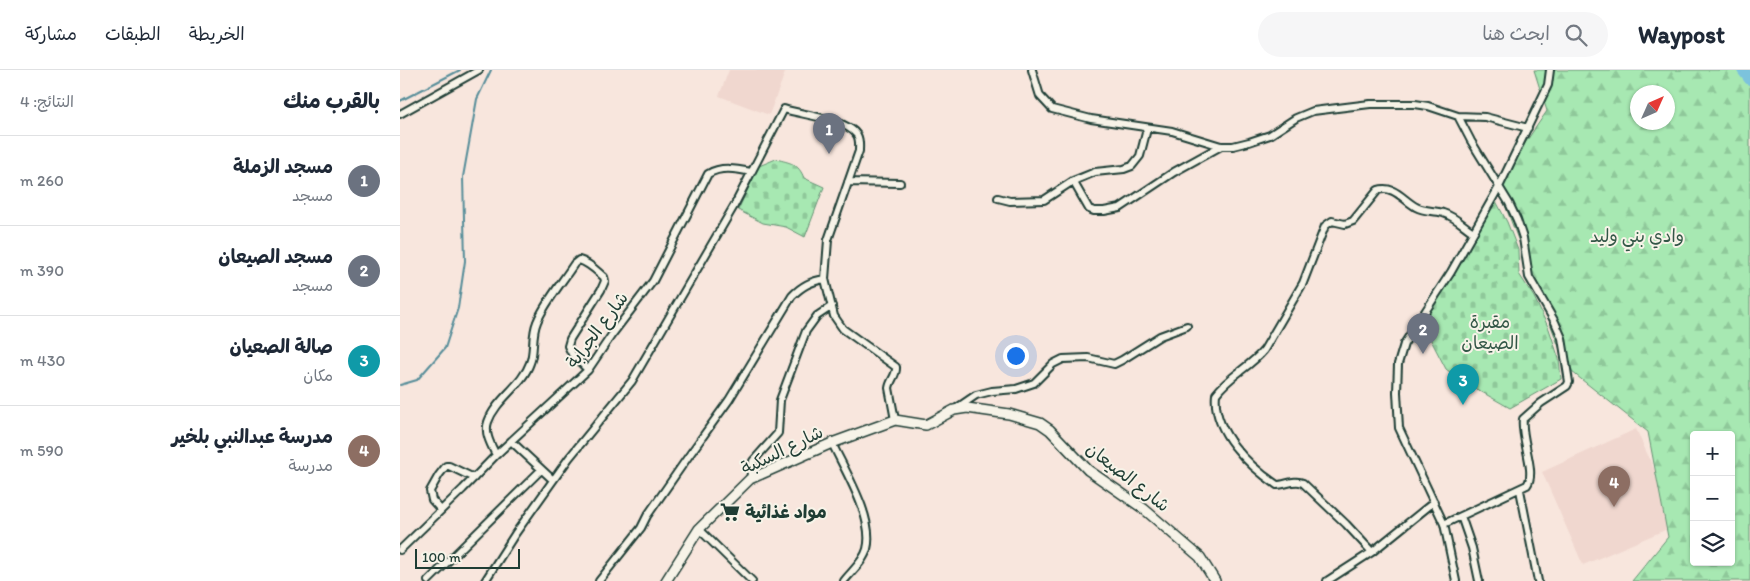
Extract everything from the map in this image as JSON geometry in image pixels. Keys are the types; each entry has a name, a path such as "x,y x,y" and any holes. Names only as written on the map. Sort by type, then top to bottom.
{"main road":[{"name":"شارع الصيعان","path":"895,420 926,425 954,410 967,408 1009,414 1040,424 1050,430 1088,470 1144,509 1200,556 1212,579"},
{"name":"شارع السكبة","path":"666,581 699,529 750,479 832,443 895,420"}],"street":[{"path":"400,114 479,70"},
{"path":"1032,70 1040,96 1052,109 1091,119 1172,131 1221,146 1241,144 1270,135 1296,118 1314,112 1370,104 1415,104 1428,106 1458,116 1485,117 1528,128"},
{"path":"1456,581 1444,524 1399,428 1398,364 1404,344 1451,272 1499,187 1548,85 1550,70"},
{"path":"485,581 515,534 575,450 632,381 734,206 784,109 838,123 857,134 860,151 828,240 825,279 834,316 843,329 896,367 896,371 889,383 895,420"},
{"path":"1444,524 1520,490 1527,485 1531,477 1522,433 1524,419 1541,402 1564,388 1569,382 1562,338 1531,281 1523,238 1509,204 1458,116"},
{"path":"998,198 1010,201 1044,200 1073,181 1095,172 1124,169 1132,166 1140,156 1147,128"},
{"path":"1073,181 1089,209 1104,211 1120,208 1174,172 1221,146"},
{"name":"شارع الجرابة","path":"400,550 496,455 588,370 653,281 708,174 715,170 727,168 751,172"},
{"path":"848,182 900,184"},
{"path":"1372,552 1303,483 1296,481 1277,485 1243,456 1220,424 1216,394 1228,380 1257,359 1264,350 1303,283 1325,226 1332,221 1345,224 1353,221 1378,190 1388,189 1395,191 1414,206 1424,210 1443,212 1473,232"},
{"path":"496,455 488,437 487,424 494,411 523,375 530,363 532,337 537,321 574,264 579,260 600,273 605,281 570,339 568,346 572,354 588,370"},
{"path":"600,581 641,528 647,516 729,400 792,296 813,281 825,279"},
{"path":"750,479 753,461 778,433 780,400 806,331 817,316 832,306"},
{"path":"954,410 976,395 992,391 1016,389 1034,383 1053,364 1063,360 1088,358 1114,364 1160,336 1187,326"},
{"path":"511,441 553,480"},
{"path":"832,443 865,514 868,533 866,552 844,581"},
{"path":"441,510 432,500 430,491 443,469 449,466 474,478"},
{"path":"428,581 541,470"},
{"path":"1520,490 1538,581"},
{"path":"1327,581 1372,552 1434,502"},
{"path":"1461,516 1472,548 1479,581"},
{"path":"699,529 752,581"}],"shaded area":[{"path":"729,70 786,70 769,115 719,96"},
{"path":"1636,429 1679,524 1583,565 1542,472"}],"green space":[{"name":"وادي بني وليد","path":"1534,70 1750,70 1750,581 1632,581 1668,537 1648,432 1567,368 1497,184 1547,111"},
{"path":"776,159 793,164 799,169 804,178 824,187 805,237 786,227 763,223 738,210 759,166"},
{"name":"مقبرة الصيعان","path":"1496,201 1518,250 1519,274 1534,297 1549,329 1559,359 1561,379 1510,408 1459,379 1446,369 1422,323"}],"waterway":[{"path":"400,101 460,70"},
{"path":"400,385 417,380 445,348 458,308 465,261 463,177 477,99 491,70"},
{"name":"وادي بني وليد","path":"1743,70 1750,79"}],"place":[{"name":"مسجد الزملة","path":"829,154"},
{"name":"مسجد الصيعان","path":"1423,354"},
{"name":"صالة الصعيان","path":"1463,405"},
{"name":"مدرسة عبدالنبي بلخير","path":"1614,507"},
{"name":"مواد غذائية","path":"730,512"}]}
